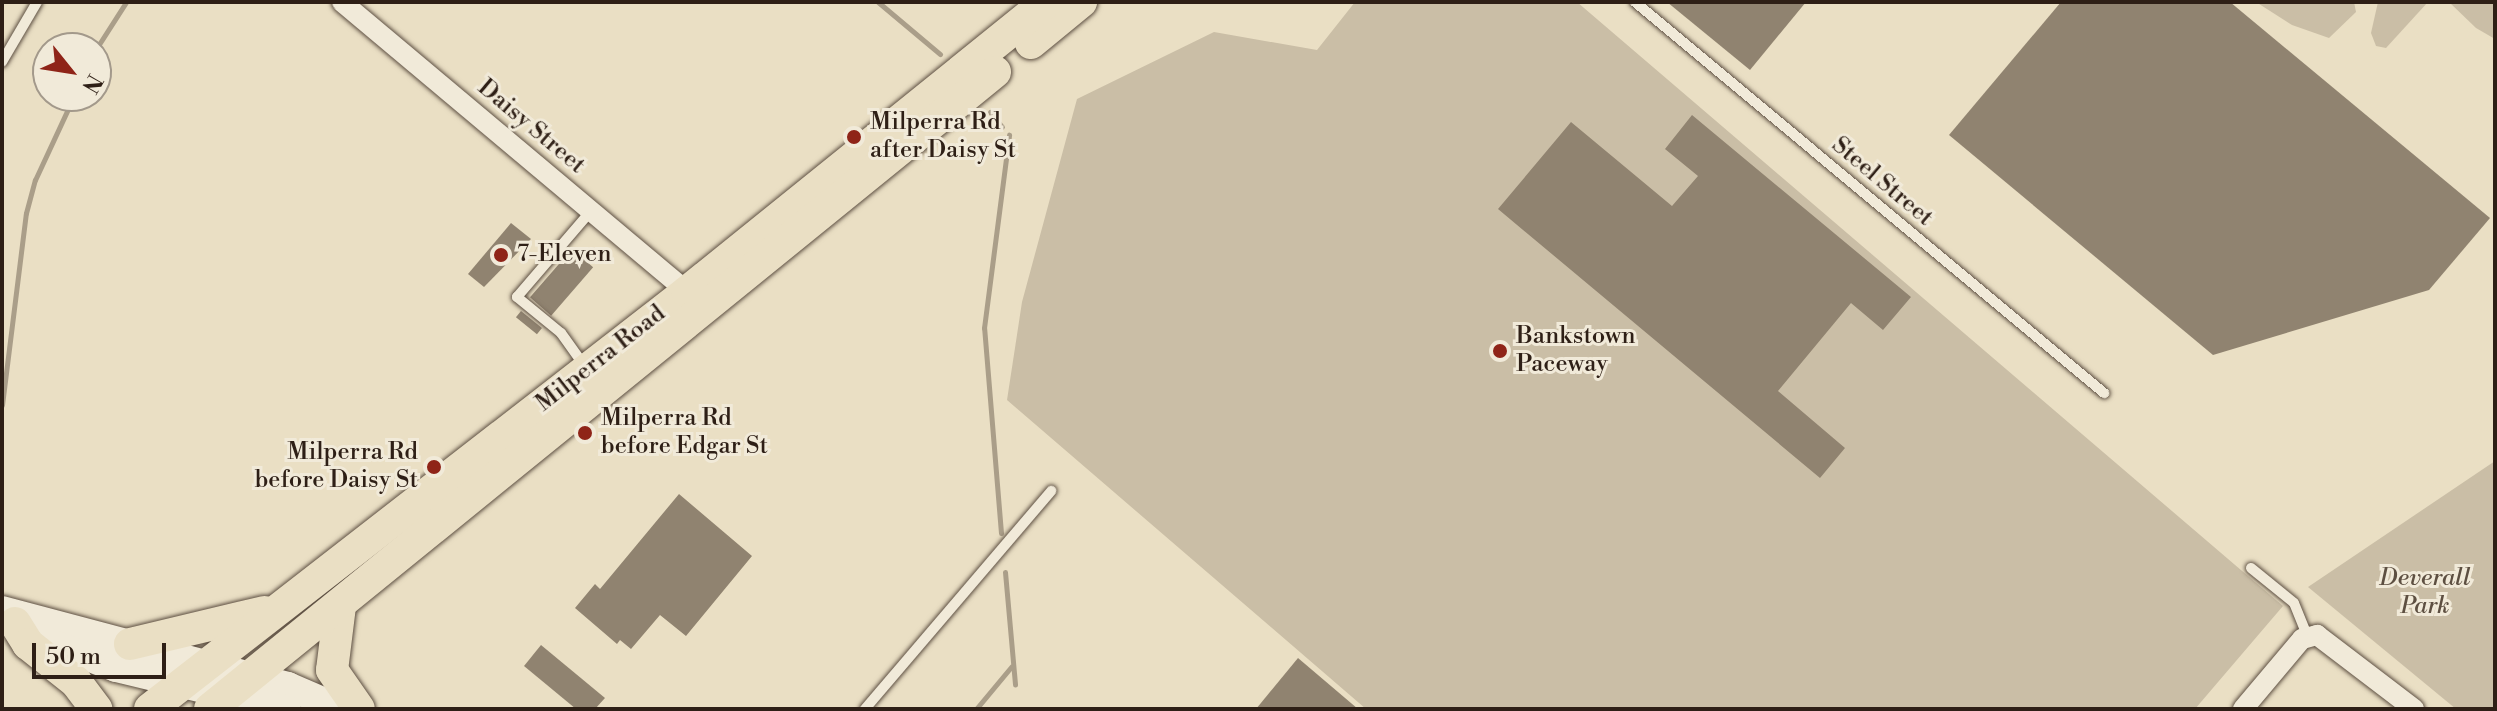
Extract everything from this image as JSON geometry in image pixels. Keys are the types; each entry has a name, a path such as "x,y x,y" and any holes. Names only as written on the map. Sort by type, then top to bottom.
{"highway":[{"name":"Milperra Road","path":"150,709 687,292 1046,2"},
{"name":"Milperra Road","path":"230,693 1081,2"},
{"path":"130,644 232,623 293,599"},
{"path":"340,606 332,670 359,709"},
{"path":"6,616 28,644 76,682 96,709"}],"main road":[{"path":"6,616 209,664 230,693"},
{"path":"6,616 58,650 287,709"},
{"path":"230,693 307,692 341,709"}],"street":[{"name":"Daisy Street","path":"342,2 687,292"},
{"path":"2243,709 2304,637 2333,643 2414,709"}],"lane":[{"path":"2,62 37,2"},
{"name":"Steel Street","path":"1635,2 2104,393"},
{"path":"587,370 561,333 517,297 591,211"},
{"path":"865,709 1051,491"},
{"path":"2251,568 2294,603 2304,637"}],"green space":[{"name":"Bankstown Paceway","path":"1355,2 1577,2 2283,606 2195,709 1366,709 1007,400 1022,302 1077,99 1214,32 1317,50"},
{"path":"2256,2 2354,2 2356,12 2329,38 2292,25"},
{"path":"2378,2 2428,2 2386,48 2376,46 2371,33"},
{"path":"2449,2 2495,2 2495,39 2476,28"},
{"name":"Deverall Park","path":"2495,461 2495,709 2456,709 2308,587"}],"building":[{"path":"1667,2 1806,2 1750,70"},
{"path":"2061,2 2230,2 2490,218 2429,290 2213,355 1949,135"},
{"path":"1692,115 1911,297 1883,330 1851,303 1778,391 1845,448 1820,478 1498,209 1571,122 1672,206 1698,176 1665,149"},
{"name":"7-Eleven","path":"511,223 531,239 484,287 468,274"},
{"name":"7-Eleven","path":"572,249 593,267 551,316 530,297"},
{"path":"521,311 542,328 537,334 516,317"},
{"path":"679,494 752,556 686,636 660,615 631,649 620,640 617,644 575,608 595,584 600,589"},
{"path":"541,645 605,698 595,709 576,709 524,666"},
{"path":"1298,658 1358,709 1256,709"}],"waterway":[{"path":"107,32 126,2"},
{"path":"878,2 940,54"},
{"path":"2,405 26,213 35,180 67,112"},
{"path":"990,112 1002,127"},
{"path":"1001,533 984,328 1009,135"},
{"path":"1005,572 1015,685"},
{"path":"976,709 1011,667"}],"place":[{"name":"Milperra Rd after Daisy St","path":"854,137"},
{"name":"7-Eleven","path":"501,255"},
{"name":"Bankstown Paceway","path":"1500,351"},
{"name":"Milperra Rd before Edgar St","path":"585,433"},
{"name":"Milperra Rd before Daisy St","path":"434,467"}]}
